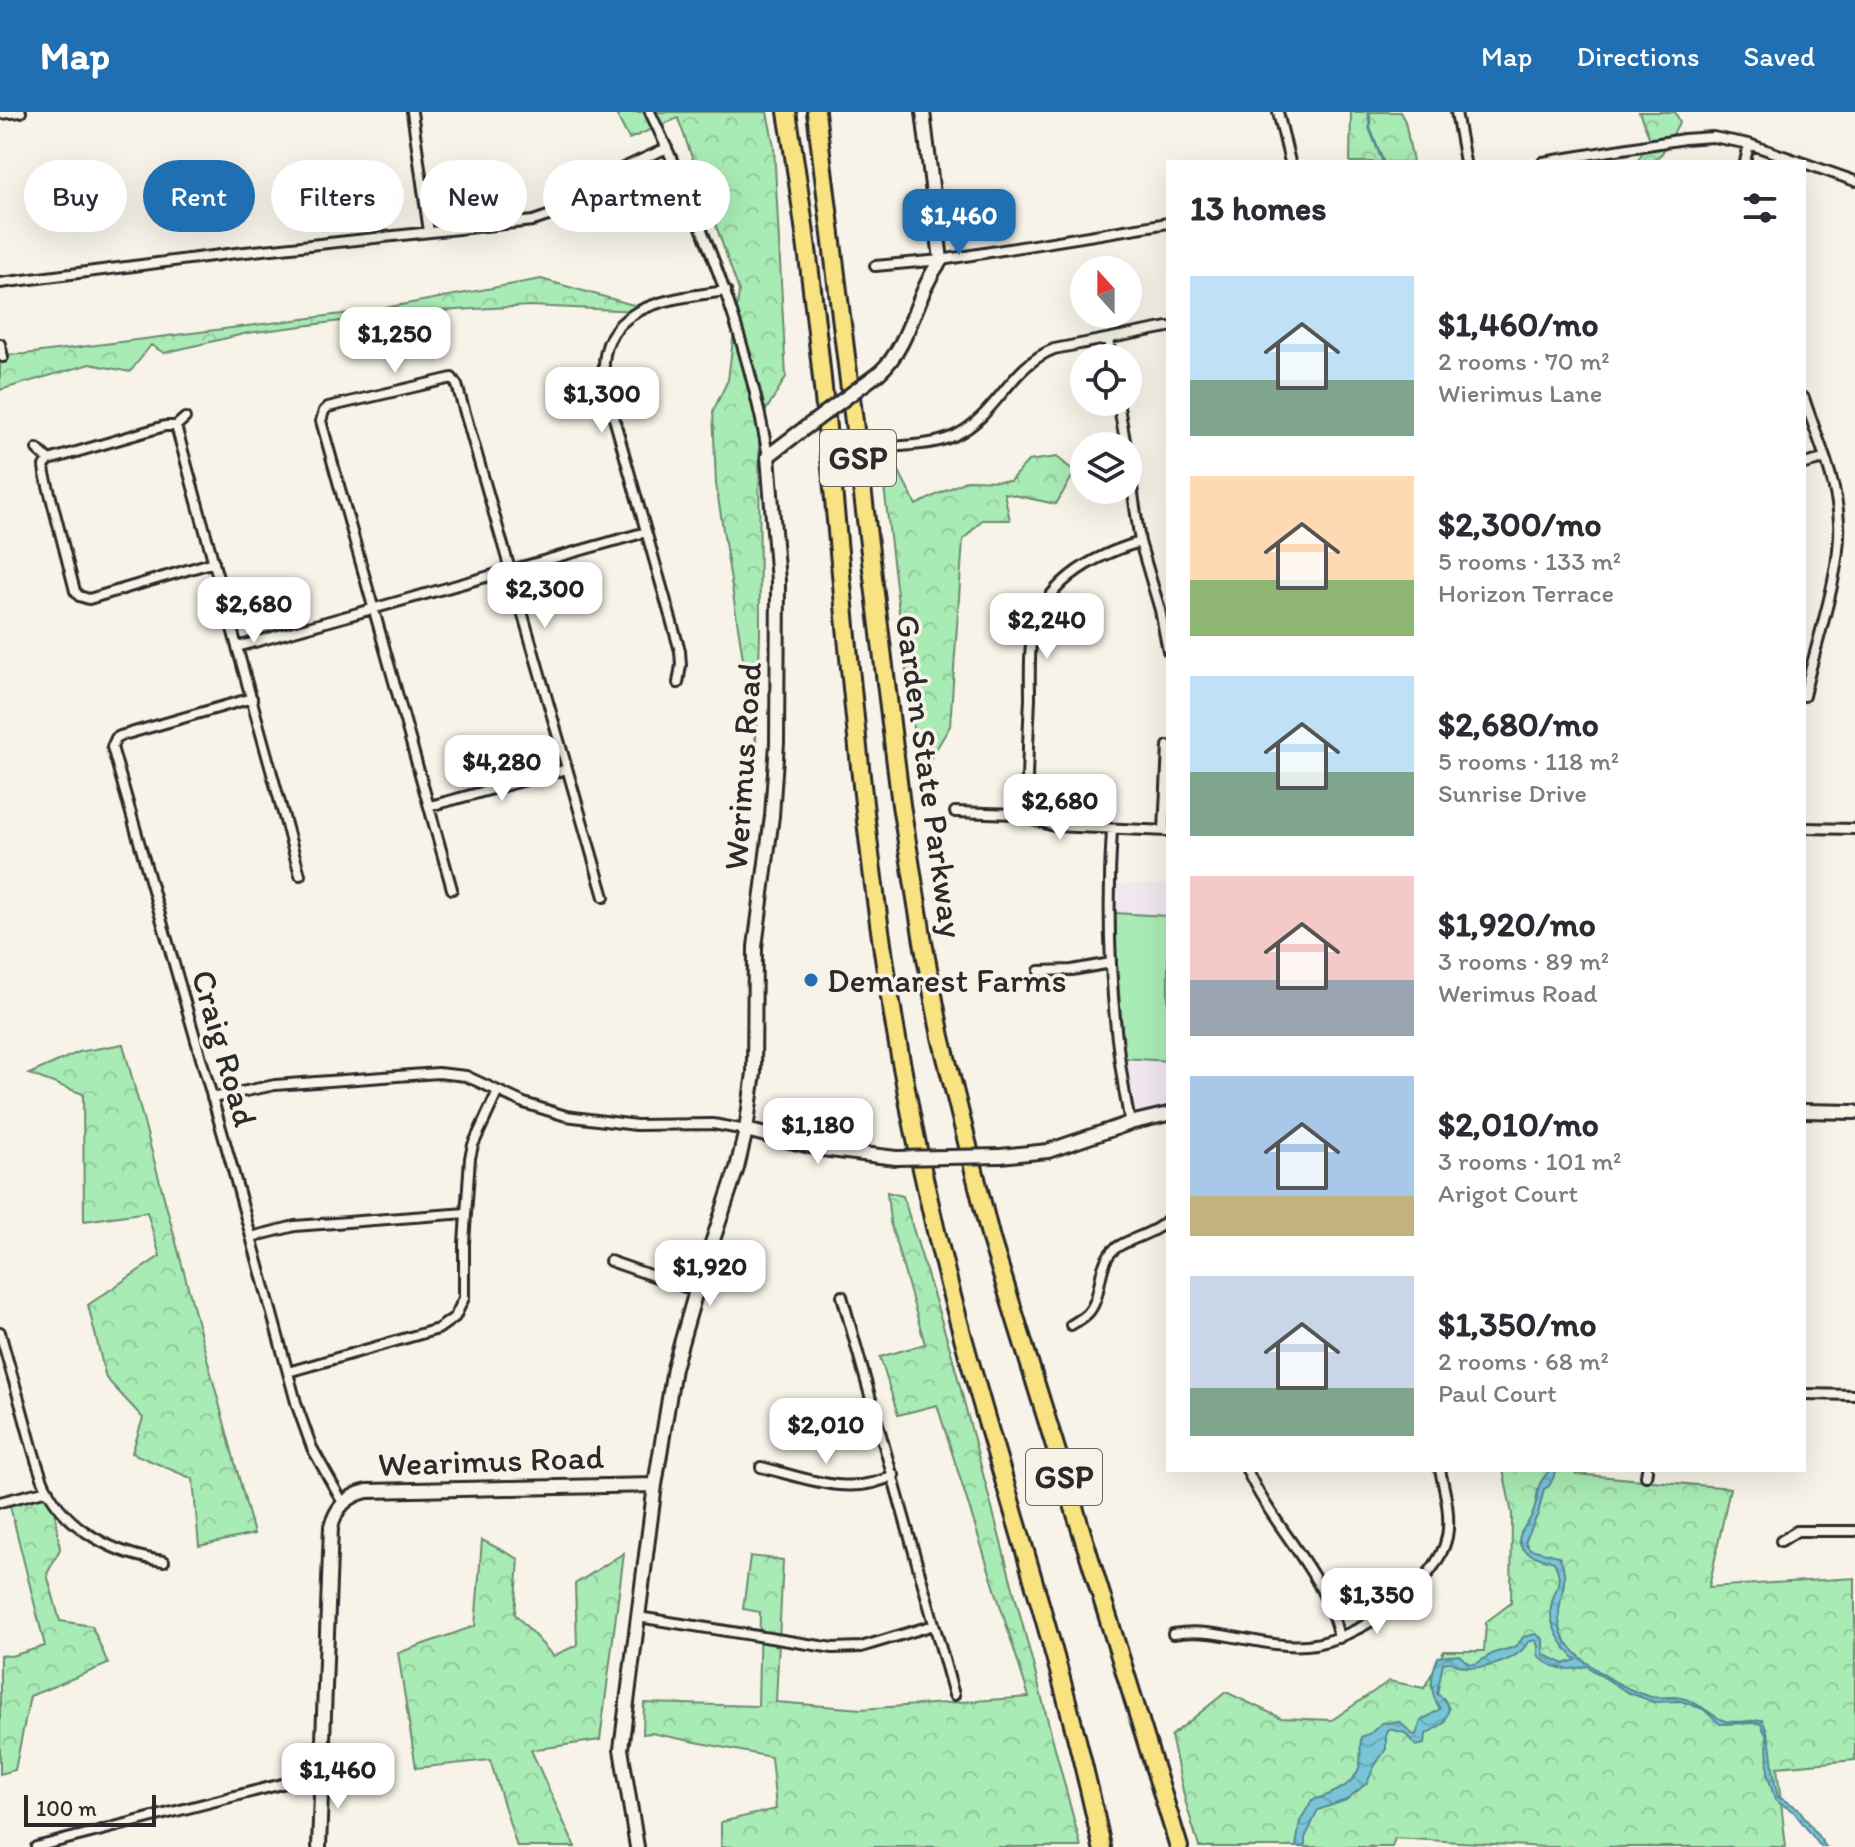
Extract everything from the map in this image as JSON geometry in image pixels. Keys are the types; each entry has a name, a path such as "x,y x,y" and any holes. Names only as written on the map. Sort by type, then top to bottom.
{"highway":[{"name":"Garden State Parkway","path":"787,112 813,302 871,862 900,1054 938,1244 1056,1658 1102,1847"},
{"name":"Garden State Parkway","path":"816,112 901,805 920,930 941,1037 991,1239 1179,1847"}],"main road":[{"path":"768,456 879,373 896,351 926,282 941,260 923,112"},
{"name":"Werimus Road","path":"637,1847 621,1749 655,1485 674,1368 737,1168 754,1073 755,950 772,816 777,743 778,581 768,456"},
{"path":"1806,1111 1855,1112"},
{"path":"746,1130 822,1149 896,1158 1000,1156 1058,1149 1130,1123 1166,1114"},
{"name":"Wearimus Road","path":"319,1847 331,1527 343,1503 367,1491 655,1485"}],"street":[{"path":"0,114 21,112"},
{"path":"412,112 420,168"},
{"path":"650,112 726,291 751,371 768,456"},
{"path":"1278,112 1290,160"},
{"path":"1456,112 1465,160"},
{"path":"1555,160 1699,137 1725,138 1797,160"},
{"path":"1745,160 1749,144"},
{"path":"527,222 550,216 576,203 623,168 667,148"},
{"path":"1806,163 1855,181"},
{"path":"875,266 941,260 1166,223"},
{"path":"0,283 429,232"},
{"path":"678,683 680,651 606,390 606,351 617,328 638,311 678,297 726,291"},
{"path":"889,447 933,443 959,434 982,416 1029,361 1054,349 1166,327"},
{"path":"1108,339 1109,344"},
{"path":"0,344 3,357"},
{"path":"452,889 321,421 328,407 343,406 452,378 457,385 512,570 604,897"},
{"path":"1806,404 1837,502 1839,541 1806,687"},
{"path":"185,418 176,426 150,430 49,460 44,466 45,474 75,591 79,596 89,599 214,562"},
{"path":"176,426 300,875"},
{"path":"37,449 49,460"},
{"path":"1806,464 1824,459"},
{"path":"1135,504 1140,542 1166,641"},
{"path":"237,647 646,532"},
{"path":"1026,816 1031,644 1039,616 1055,590 1079,568 1113,550 1140,542"},
{"name":"Craig Road","path":"252,698 120,736 112,747 304,1429 343,1503"},
{"path":"430,806 567,769"},
{"path":"955,812 1026,816 1054,826 1166,831"},
{"path":"1806,828 1855,829"},
{"path":"1112,829 1108,894 1111,963 1117,1037 1130,1123"},
{"path":"1039,971 1072,970 1111,963"},
{"path":"212,1098 275,1085 438,1073 466,1076 545,1110 588,1120 636,1125 713,1124 746,1130"},
{"path":"288,1372 438,1329 455,1317 464,1298 466,1213 473,1145 498,1091"},
{"path":"251,1237 295,1226 466,1213"},
{"path":"1071,1325 1088,1313 1112,1250 1151,1233 1166,1221"},
{"path":"610,1261 696,1291"},
{"path":"842,1296 954,1695"},
{"path":"0,1332 39,1471 68,1518 96,1539 150,1560 164,1561"},
{"path":"1806,1394 1855,1395"},
{"path":"761,1467 845,1487 873,1484 894,1475"},
{"path":"1248,1472 1266,1509 1331,1604 1339,1638"},
{"path":"1173,1634 1190,1631 1290,1646 1339,1638 1358,1629 1414,1591 1439,1559 1449,1523 1440,1472"},
{"path":"0,1502 48,1490"},
{"path":"1781,1541 1797,1531 1855,1531"},
{"path":"638,1617 833,1648 861,1647 934,1625"},
{"path":"36,1847 321,1774"}],"shaded area":[{"path":"1108,884 1166,884 1166,1114 1130,1123 1121,1071"}],"green space":[{"path":"615,112 767,112 774,146 786,377 759,422 760,635 756,743 716,484 713,411 728,380 739,291 718,232 730,232 730,160 693,160 678,118 629,139"},
{"path":"1351,112 1400,112 1405,121 1413,160 1350,160"},
{"path":"1639,112 1675,112 1680,122 1662,153 1654,160 1638,160 1650,139"},
{"path":"541,279 644,308 638,311 530,306 403,313 248,333 164,353 151,345 130,372 90,364 0,390 0,355 374,310"},
{"path":"1057,457 1070,468 1070,480 1056,504 1004,493 1010,520 982,520 963,540 950,726 919,778 882,470 899,471 916,505 967,480 1010,481 1028,461"},
{"path":"1113,913 1166,916 1166,1061 1124,1058"},
{"path":"123,1044 254,1534 199,1546 193,1479 132,1453 143,1418 106,1378 88,1305 160,1256 147,1212 84,1221 83,1094 29,1074 79,1052"},
{"path":"887,1192 903,1196 951,1352 1081,1847 721,1847 721,1822 776,1809 771,1757 643,1734 644,1703 758,1706 760,1612 743,1609 750,1556 783,1560 776,1702 861,1709 1029,1697 937,1405 898,1415 880,1357 925,1344 890,1222"},
{"path":"1503,1472 1575,1472 1730,1488 1709,1587 1855,1578 1855,1760 1777,1767 1786,1847 1544,1847 1395,1838 1392,1847 1199,1847 1171,1736 1226,1692 1281,1718 1332,1720 1389,1681 1424,1688 1444,1651 1484,1651 1486,1622 1511,1603 1512,1514"},
{"path":"51,1486 60,1549 47,1574 60,1621 92,1626 108,1664 30,1696 15,1770 0,1774 0,1655 11,1656 45,1646 8,1498"},
{"path":"482,1540 519,1559 515,1614 553,1656 577,1645 575,1584 624,1553 600,1740 531,1750 575,1847 517,1847 490,1760 416,1768 398,1653 475,1626"}],"water":[{"path":"1548,1472 1556,1472 1544,1489 1538,1514 1525,1542 1530,1549 1559,1556 1564,1586 1559,1623 1568,1644 1600,1673 1640,1693 1688,1700 1725,1721 1762,1720 1769,1738 1778,1797 1798,1808 1826,1847 1821,1847 1794,1812 1775,1800 1768,1776 1767,1737 1760,1723 1720,1724 1703,1709 1681,1701 1654,1702 1627,1692 1586,1666 1567,1669 1554,1666 1538,1655 1535,1640 1528,1642 1514,1656 1493,1665 1470,1667 1443,1663 1437,1694 1449,1709 1444,1723 1426,1734 1425,1744 1416,1746 1405,1733 1389,1729 1386,1749 1367,1783 1346,1800 1318,1810 1305,1838 1305,1847 1296,1847 1300,1821 1312,1800 1342,1788 1358,1771 1361,1737 1382,1723 1400,1722 1416,1735 1421,1721 1440,1709 1432,1684 1438,1657 1459,1655 1468,1663 1475,1664 1494,1653 1514,1647 1523,1637 1536,1634 1543,1639 1543,1654 1564,1664 1576,1660 1562,1643 1552,1622 1551,1607 1559,1580 1554,1562 1529,1554 1519,1540 1533,1513 1539,1485"}],"waterway":[{"path":"1369,112 1370,129 1382,160"}],"place":[{"name":"Demarest Farms","path":"811,980"}]}
